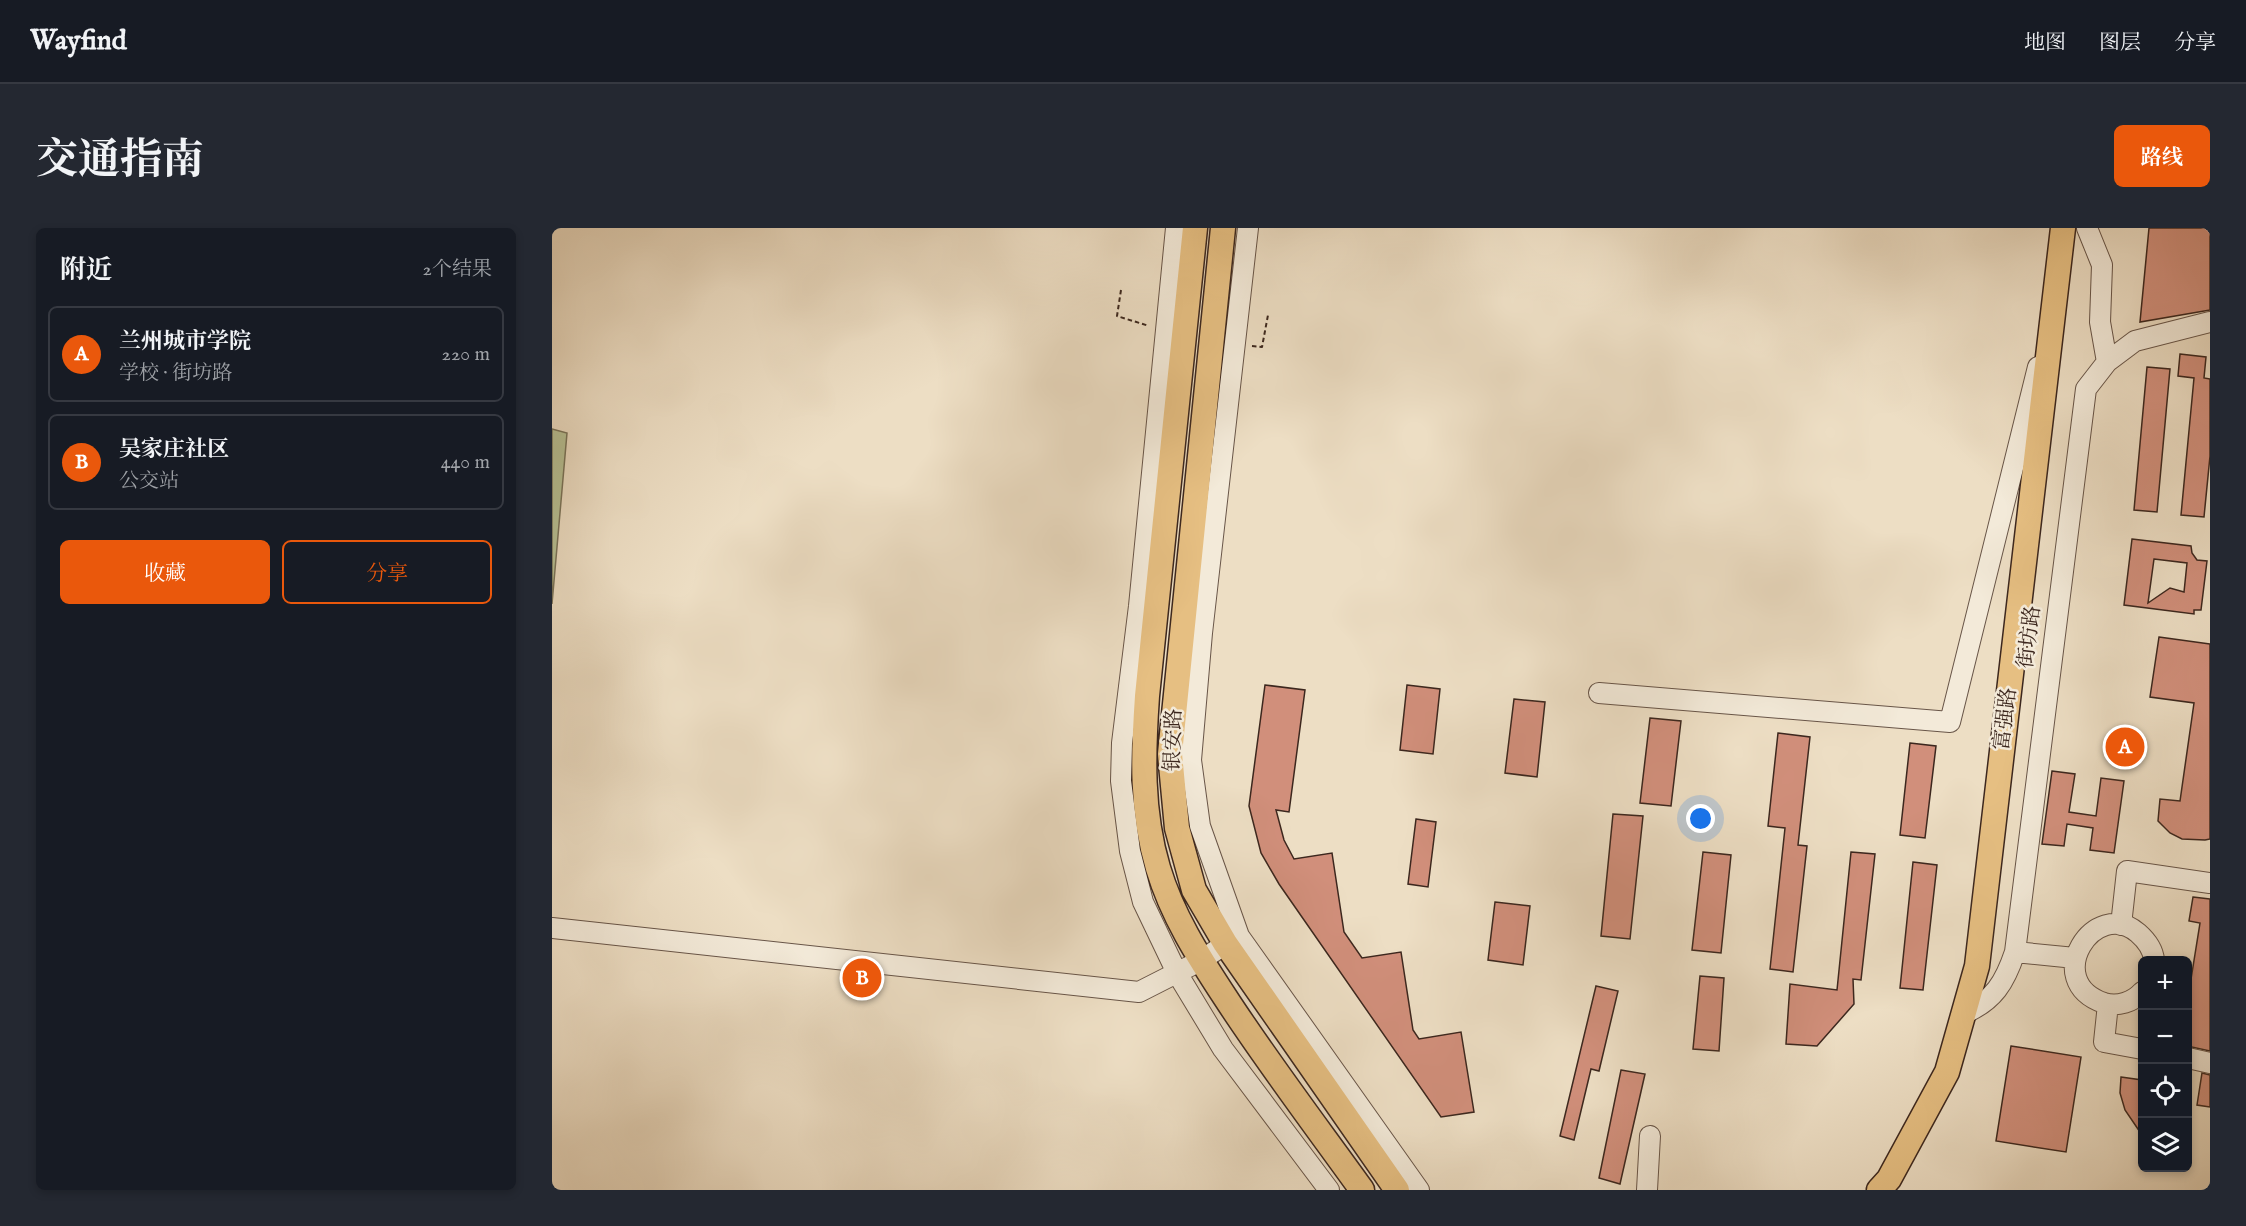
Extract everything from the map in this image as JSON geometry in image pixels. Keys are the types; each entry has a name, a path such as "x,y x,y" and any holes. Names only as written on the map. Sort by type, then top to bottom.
{"main road":[{"name":"银安路","path":"1195,228 1147,696 1143,766 1148,822 1158,869 1200,961 1241,1023 1362,1190"},
{"name":"银安路","path":"1223,228 1170,754 1177,828 1194,891 1232,940 1397,1190"},
{"name":"富强路","path":"1879,1190 1889,1179 1947,1072 1977,966 2062,236"}],"street":[{"path":"1176,228 1139,606 1122,743 1121,781 1130,851 1143,902 1177,973 1223,1049 1329,1190"},
{"path":"1248,228 1203,621 1191,760 1200,826 1232,940 1419,1190"},
{"path":"2087,228 2102,265 2100,322 2107,362"},
{"path":"1599,693 1950,722 2038,366 2062,236"},
{"name":"街坊路","path":"1963,1014 1976,1008 1995,994 2008,975 2015,952 2086,389 2107,362 2135,341 2210,322"},
{"path":"2121,925 2127,871 2210,883"},
{"path":"2138,997 2124,1004 2108,1004 2094,999 2082,988 2076,974 2075,958 2080,944 2091,932 2105,926 2121,925 2135,930 2147,941 2153,956"},
{"path":"552,928 1139,992 1200,961 1232,940"},
{"path":"2015,952 2075,958"},
{"path":"2108,1004 2104,1042 2138,1048"},
{"path":"2192,1059 2210,1063"},
{"path":"1647,1190 1650,1136"}],"path":[{"path":"1121,290 1117,316 1166,332"},
{"path":"1262,347 1268,315"}],"green space":[{"path":"552,429 567,433 552,604"}],"building":[{"path":"2149,228 2210,228 2210,310 2140,322"},
{"path":"2180,354 2206,357 2204,378 2210,379 2210,456 2204,517 2181,515 2194,378 2178,376"},
{"path":"2147,367 2170,369 2157,512 2134,510"},
{"path":"2132,539 2191,546 2192,553 2197,560 2207,561 2201,610 2194,610 2194,614 2124,605","holes":["2154,559 2187,563 2184,592 2170,588 2148,603"]},
{"path":"2159,637 2210,644 2210,839 2182,839 2170,833 2158,821 2160,799 2180,801 2194,703 2150,697"},
{"path":"1265,685 1305,690 1289,812 1276,810 1284,840 1294,859 1332,853 1344,932 1362,958 1401,952 1413,1030 1419,1039 1461,1032 1474,1112 1441,1117 1279,884 1261,853 1249,806"},
{"path":"1407,685 1440,689 1433,754 1400,750"},
{"path":"1514,699 1545,702 1537,777 1505,773"},
{"path":"1650,718 1681,721 1671,806 1640,803"},
{"path":"1778,733 1810,737 1798,845 1807,846 1793,972 1770,969 1785,828 1768,826"},
{"path":"1910,743 1936,746 1925,838 1900,835"},
{"path":"2052,771 2075,774 2069,812 2096,816 2101,778 2124,781 2114,853 2090,850 2093,828 2067,824 2064,846 2042,844"},
{"path":"1613,814 1643,816 1630,939 1601,936"},
{"path":"1416,819 1436,822 1428,887 1408,884"},
{"path":"1703,852 1731,855 1721,953 1692,950"},
{"path":"1851,852 1875,854 1861,980 1853,979 1854,1004 1817,1046 1786,1044 1790,984 1837,990"},
{"path":"1913,862 1937,865 1923,990 1900,988"},
{"path":"2193,897 2210,899 2210,1051 2192,1047 2192,973 2200,923 2189,921"},
{"path":"1495,902 1530,906 1523,965 1488,960"},
{"path":"1700,976 1724,978 1719,1051 1693,1049"},
{"path":"1596,986 1618,991 1599,1071 1591,1069 1574,1140 1560,1136"},
{"path":"2011,1046 2081,1057 2066,1152 1996,1141"},
{"path":"1621,1070 1645,1074 1620,1184 1599,1178"},
{"path":"2202,1073 2210,1075 2210,1107 2197,1105"},
{"path":"2121,1077 2138,1079 2138,1129 2125,1110 2120,1093"}],"place":[{"name":"兰州城市学院","path":"2125,747"},
{"name":"吴家庄社区","path":"862,978"}]}
